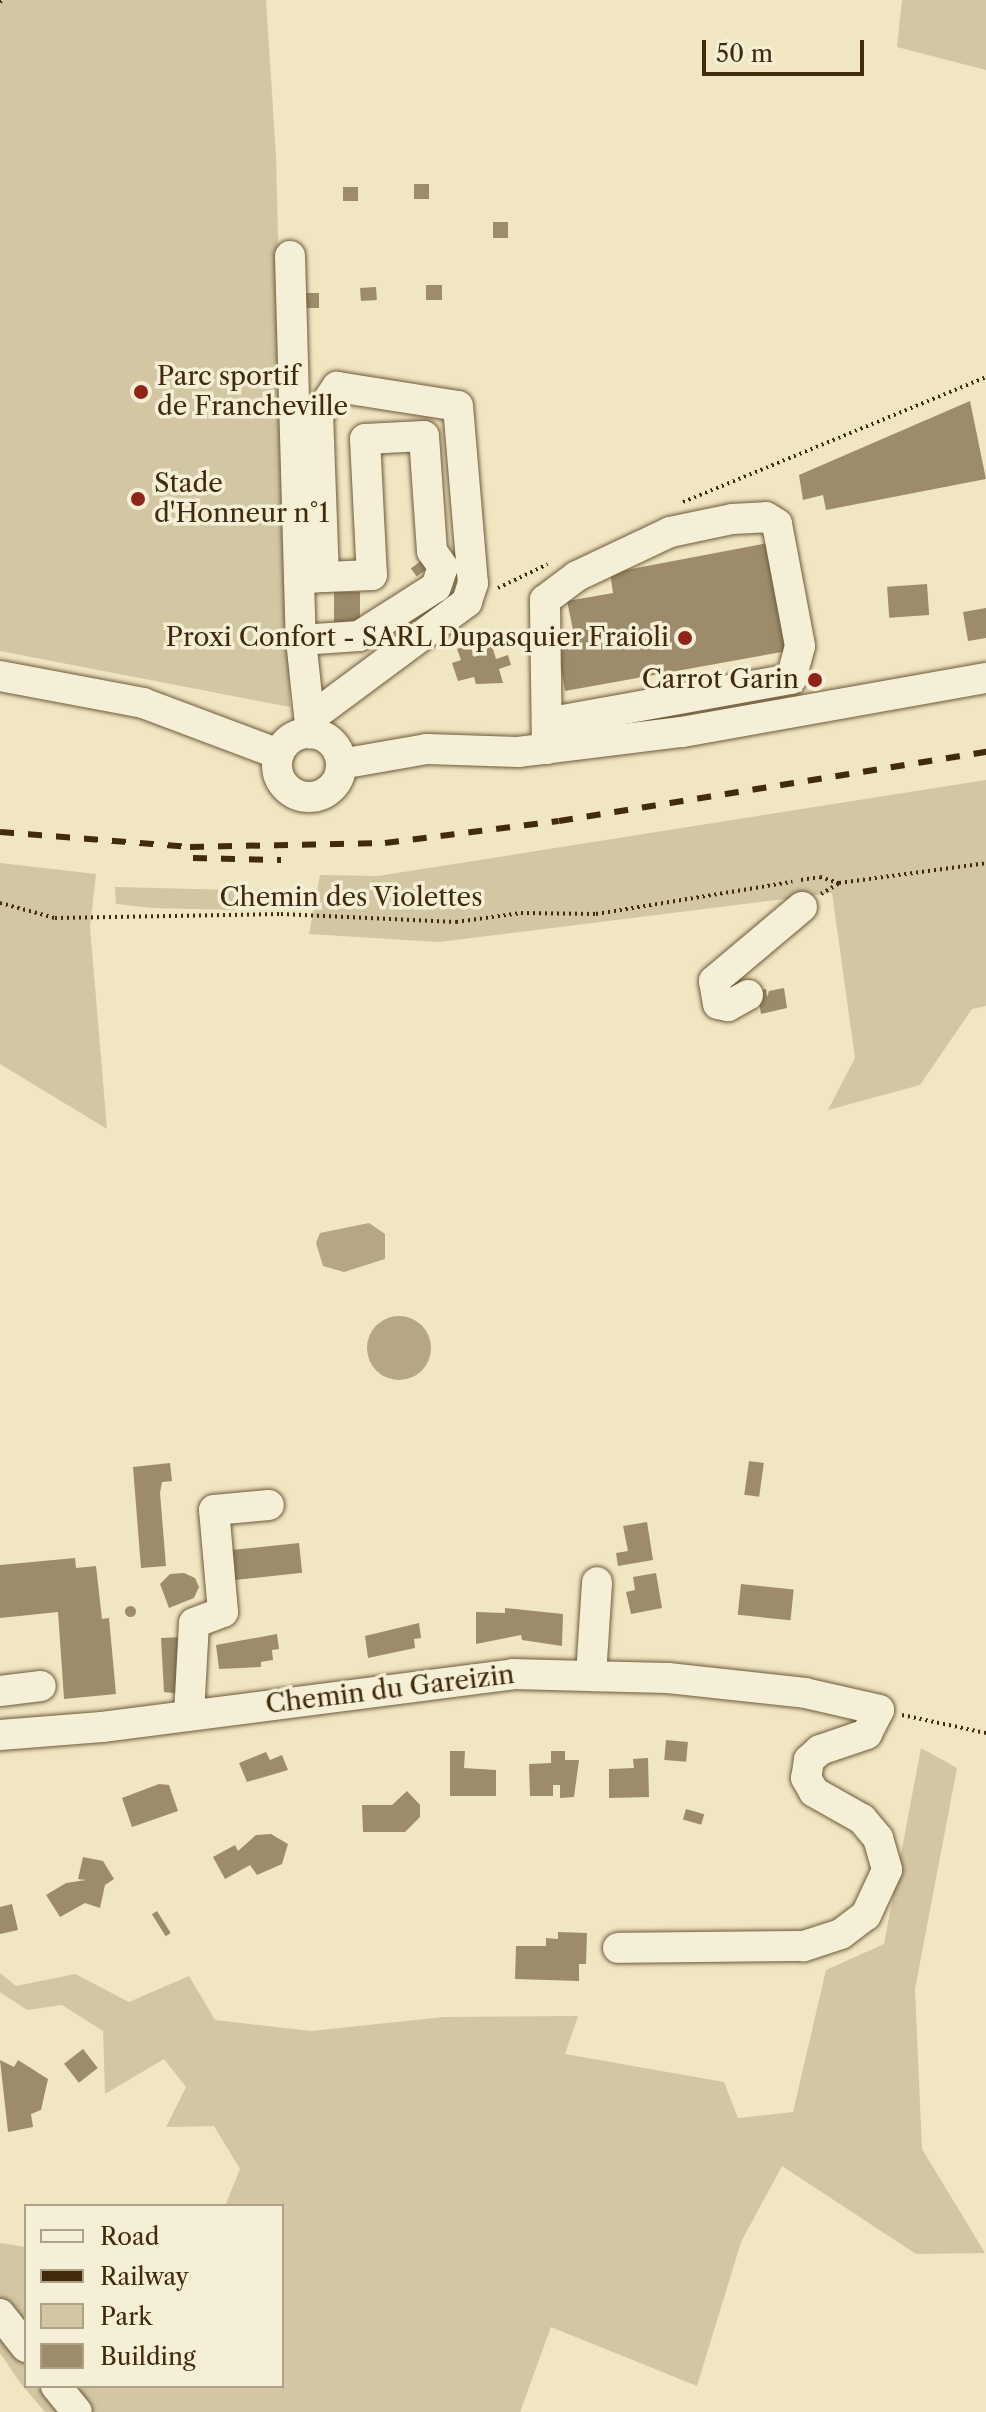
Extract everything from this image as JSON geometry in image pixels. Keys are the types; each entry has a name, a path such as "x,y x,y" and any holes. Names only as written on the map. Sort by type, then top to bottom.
{"street":[{"path":"290,256 312,578"},
{"path":"470,592 312,725 291,738 279,754 278,774 299,795 327,790 341,764 335,746 312,725 301,640 312,578 318,415 337,387 458,406 470,592"},
{"path":"301,640 359,636 436,587 443,567 432,551 424,436 365,439 372,575 312,578"},
{"path":"537,741 545,600 577,576 670,532 732,519 766,517 777,524 800,646 791,679 797,712"},
{"path":"0,676 143,703 279,754"},
{"path":"341,764 427,749 537,741 797,712 986,678"},
{"path":"537,741 791,679"},
{"path":"748,995 728,1006 718,1004 714,981 802,907"},
{"path":"189,1715 194,1623 223,1612 214,1510 269,1505"},
{"path":"591,1676 597,1582"},
{"name":"Chemin du Gareizin","path":"0,1735 189,1715 513,1674 668,1678 805,1693 879,1710"},
{"path":"0,1691 41,1686"},
{"path":"618,1948 803,1946 841,1934 866,1915 887,1870 878,1838 862,1819 814,1792 806,1778 809,1760 820,1750 867,1734 879,1710"},
{"path":"0,2314 24,2344"},
{"path":"58,2388 77,2412"}],"path":[{"path":"677,505 986,377"},
{"path":"470,592 555,561"},
{"name":"Chemin des Violettes","path":"0,903 55,918 281,914 456,922 521,913 596,914 820,877 839,883 986,863"},
{"path":"879,1710 986,1733"}],"green space":[{"name":"Parc sportif de Francheville","path":"0,0 266,0 276,157 290,707 0,651"},
{"path":"902,0 986,0 986,70 897,47"},
{"path":"986,780 986,1006 972,1009 920,1085 828,1110 855,1058 832,893 439,942 309,934 320,875 378,876"},
{"path":"0,863 96,874 90,927 107,1129 0,1064"},
{"path":"115,887 275,891 276,903 234,910 152,908 116,904"},
{"path":"921,1748 957,1768 915,1989 922,2149 985,2253 916,2254 782,2166 741,2242 697,2386 551,2327 520,2412 45,2412 24,2388 284,2388 284,2204 226,2204 240,2169 214,2126 166,2127 186,2087 164,2059 105,2094 103,2031 62,2005 27,2010 0,1992 0,1973 16,1986 75,1974 129,2002 189,1976 215,2020 311,2031 444,2017 578,2016 565,2054 724,2082 738,2118 793,2112 826,1970 884,1944"},
{"path":"0,2243 24,2247 24,2388 0,2353"}],"shaded area":[{"path":"369,1223 385,1234 385,1259 344,1272 323,1266 316,1243 320,1233"},
{"path":"399,1316 422,1325 431,1348 422,1371 399,1380 376,1371 367,1348 376,1325"}],"building":[{"path":"414,184 429,184 429,199 414,199"},
{"path":"343,187 358,187 358,201 343,201"},
{"path":"493,222 508,222 508,238 493,238"},
{"path":"426,285 442,285 442,300 426,300"},
{"path":"376,287 377,300 361,301 360,288"},
{"path":"304,293 319,293 319,308 304,308"},
{"path":"970,401 986,479 826,510 823,495 803,500 799,475"},
{"path":"773,542 793,650 565,691 555,635 573,630 567,601 613,593 610,573"},
{"path":"426,557 432,565 417,576 411,568"},
{"path":"927,584 929,615 889,618 887,587"},
{"path":"334,592 360,592 360,630 334,630"},
{"path":"986,608 986,638 968,641 963,612"},
{"path":"491,642 496,659 508,655 511,665 499,669 503,683 476,684 474,677 458,681 452,663 461,660 457,649 471,644 474,657 482,654 480,645"},
{"path":"784,988 787,1008 761,1014 757,991 766,989 767,997 769,991"},
{"path":"749,1461 764,1463 759,1497 744,1495"},
{"path":"170,1463 172,1481 162,1482 160,1493 166,1566 141,1568 133,1467"},
{"path":"647,1522 653,1560 618,1566 616,1553 628,1551 623,1526"},
{"path":"299,1543 302,1573 235,1580 231,1550"},
{"path":"75,1558 76,1568 96,1566 102,1619 109,1618 116,1694 64,1699 58,1612 0,1618 0,1565"},
{"path":"184,1573 195,1578 199,1587 194,1598 169,1608 160,1584 170,1574"},
{"path":"656,1573 662,1608 631,1614 626,1592 635,1590 633,1577"},
{"path":"741,1584 794,1590 790,1620 738,1615"},
{"path":"130,1605 136,1611 130,1617 124,1611"},
{"path":"505,1608 563,1614 562,1646 522,1640 521,1635 476,1644 476,1612 505,1613"},
{"path":"419,1623 421,1638 414,1639 415,1648 368,1658 365,1636"},
{"path":"277,1634 279,1649 272,1650 273,1660 261,1662 261,1667 219,1669 216,1645"},
{"path":"182,1637 181,1694 164,1692 161,1638"},
{"path":"666,1740 688,1742 686,1762 664,1760"},
{"path":"450,1751 465,1751 464,1768 496,1770 496,1796 450,1796"},
{"path":"551,1751 565,1751 565,1760 579,1760 574,1797 560,1798 560,1785 553,1785 553,1796 530,1796 529,1764 551,1763"},
{"path":"266,1752 270,1760 282,1755 288,1770 247,1782 239,1763"},
{"path":"648,1758 649,1797 609,1798 609,1769 634,1768 633,1759"},
{"path":"159,1784 169,1785 178,1811 132,1827 122,1798"},
{"path":"407,1791 420,1805 420,1817 405,1832 363,1832 362,1805 392,1805"},
{"path":"686,1809 704,1814 701,1825 683,1820"},
{"path":"271,1834 288,1844 282,1864 257,1875 250,1865 225,1879 213,1857 235,1845 238,1851 256,1835"},
{"path":"83,1857 103,1861 114,1879 105,1885 100,1908 85,1903 60,1917 46,1895 66,1883 86,1880 78,1879"},
{"path":"12,1904 18,1930 0,1934 0,1907"},
{"path":"157,1911 171,1933 166,1936 152,1914"},
{"path":"558,1932 587,1933 586,1964 579,1964 579,1981 515,1979 516,1946 546,1946 546,1938 558,1939"},
{"path":"83,2049 98,2068 79,2083 64,2064"},
{"path":"0,2060 14,2067 18,2060 48,2079 41,2110 31,2114 33,2127 8,2132"}],"railway":[{"path":"0,832 190,847 385,843 559,821 986,752"},
{"path":"193,858 281,860"}],"place":[{"name":"Parc sportif de Francheville","path":"141,392"},
{"name":"Stade d'Honneur n°1","path":"138,499"},
{"name":"Proxi Confort - SARL Dupasquier Fraioli","path":"685,638"},
{"name":"Carrot Garin","path":"815,680"}]}
